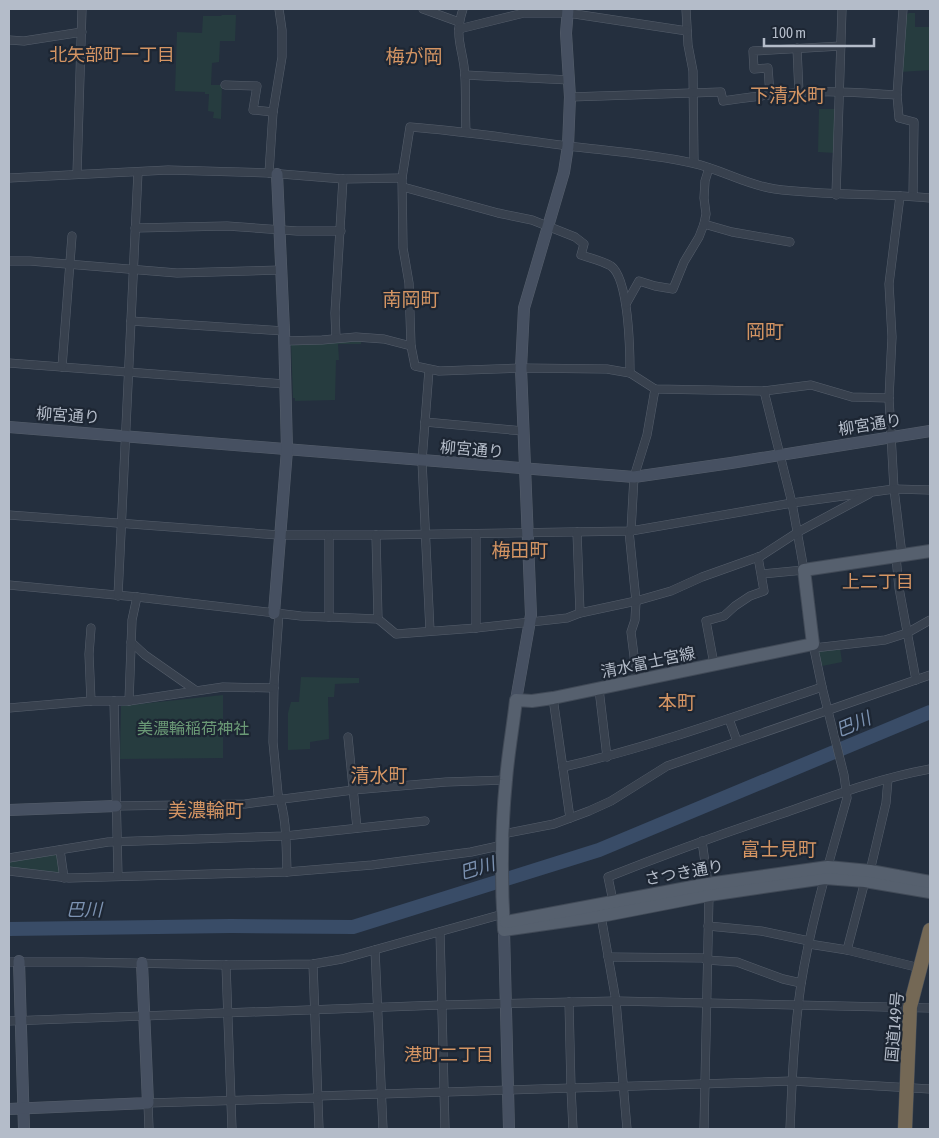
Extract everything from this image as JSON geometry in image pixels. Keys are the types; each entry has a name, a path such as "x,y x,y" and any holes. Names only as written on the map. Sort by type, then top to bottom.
{"highway":[{"name":"国道149号","path":"905,1129 910,1007 924,962 930,930"}],"main road":[{"path":"814,646 804,570 930,551"},
{"name":"清水富士宮線","path":"516,700 532,701 553,698 714,664 814,646"},
{"path":"503,919 503,842 506,780 516,700"},
{"name":"さつき通り","path":"503,919 607,909 708,890 827,873 930,882"},
{"name":"さつき通り","path":"867,876 930,892"}],"street":[{"path":"77,174 82,9"},
{"path":"279,9 282,30 282,57 272,112 273,173 282,270 287,450 279,535 272,742 285,836 287,872"},
{"path":"423,9 459,25 524,13 568,11 687,31"},
{"path":"464,9 459,25 459,47 465,75 466,132"},
{"path":"686,9 693,71 694,163"},
{"path":"836,195 842,9"},
{"path":"903,9 897,95 899,118 914,122 912,196"},
{"path":"516,700 530,622 521,368 524,308 564,172 568,146 570,80 566,33 568,11"},
{"path":"9,40 24,41 82,32"},
{"path":"770,95 768,68 754,69 753,51 841,46"},
{"path":"797,48 799,93"},
{"path":"465,75 570,80"},
{"path":"225,86 257,86 253,110 272,112"},
{"path":"570,97 722,92 724,101 799,93 839,92 897,95"},
{"path":"889,398 852,397 811,384 764,392 655,389 630,373 606,369 521,368 439,371 415,366 411,346 411,297 403,248 402,178 410,127 638,153 694,163 756,186 836,195 930,198"},
{"path":"626,304 639,281 673,289 684,262 699,237 704,224 706,214 704,198 705,181 709,168"},
{"path":"9,178 168,170 273,173 343,179 402,178"},
{"path":"118,596 138,172"},
{"path":"336,338 335,313 343,179"},
{"path":"403,187 548,226 575,237 584,244 582,255 612,266 618,277 626,304 630,373"},
{"path":"900,196 889,284 892,337 889,398 899,556 899,588 916,680"},
{"path":"704,224 732,232 790,242"},
{"path":"135,228 210,226 341,231"},
{"path":"62,367 72,236"},
{"path":"9,261 177,273 282,270"},
{"path":"131,321 322,340 336,338 384,339 411,346"},
{"path":"9,363 285,384"},
{"path":"429,370 422,461 430,631"},
{"path":"638,680 632,632 636,601 630,531 634,477 647,435 655,389"},
{"path":"762,574 804,570 792,503 764,392"},
{"path":"425,422 523,431"},
{"name":"柳宮通り","path":"9,427 634,477 731,464 780,454 930,431"},
{"path":"9,515 279,535 329,536 630,531 792,503 894,489 930,490"},
{"path":"9,584 276,613 378,619 396,634 476,628 567,618 580,613 671,591 702,577 758,557 798,532 874,492"},
{"path":"577,532 580,613"},
{"path":"476,534 476,628"},
{"path":"376,535 378,619"},
{"path":"329,536 329,617"},
{"path":"714,664 706,620 724,616 750,596 764,591 758,557"},
{"path":"129,701 132,620 137,597"},
{"path":"790,1129 792,1081 801,983 809,942 847,798 844,775 814,646 872,642 907,633 930,620"},
{"path":"91,628 89,654 91,701"},
{"path":"131,642 145,655 195,690"},
{"path":"9,871 64,878 287,872 372,865 471,852 554,824 611,801 667,766 930,675"},
{"path":"9,708 91,701 129,701 223,687 274,688"},
{"path":"563,767 607,757 729,719 822,687"},
{"path":"599,689 607,757"},
{"path":"553,698 570,818"},
{"path":"114,701 118,876"},
{"path":"729,719 736,741"},
{"path":"348,737 357,828"},
{"path":"627,1129 616,1001 608,957 608,877 702,841 847,791 930,769"},
{"path":"847,950 886,803 888,779"},
{"path":"9,810 245,804 353,790 446,782 506,780"},
{"path":"9,858 118,841 285,836 425,821"},
{"path":"702,841 708,890 704,1129"},
{"path":"60,850 64,878"},
{"path":"24,1129 21,1021 14,962 226,965 313,964 342,959 440,932 503,919 508,1129"},
{"path":"708,926 761,931 847,950 924,962"},
{"path":"440,932 445,1129"},
{"path":"375,950 383,1129"},
{"path":"608,957 706,959 737,962 783,979 801,983"},
{"path":"142,963 149,1129"},
{"path":"313,964 319,1129"},
{"path":"226,965 232,1129"},
{"path":"9,1021 378,1007 616,1001 930,1008"},
{"path":"569,1002 573,1129"},
{"path":"9,1109 380,1093 792,1081 930,1089"}],"green space":[{"path":"909,13 915,13 915,27 930,27 930,70 900,72 905,16"},
{"path":"236,15 235,41 220,41 219,62 212,63 211,85 222,85 221,119 213,118 214,112 208,111 209,94 205,94 205,92 175,91 177,32 202,33 203,16"},
{"path":"819,109 836,109 835,153 818,152"},
{"path":"361,339 361,344 338,344 339,360 336,360 335,400 295,401 295,398 293,398 291,342"},
{"path":"840,648 842,662 822,666 818,651"},
{"path":"301,677 359,678 359,683 335,684 334,697 328,697 329,739 310,742 310,749 288,750 288,713 291,702 299,702"},
{"name":"美濃輪稲荷神社","path":"223,695 223,758 120,759 121,706"},
{"path":"58,853 61,876 9,870 9,861"}],"waterway":[{"name":"巴川","path":"9,929 231,926 353,927 599,850 930,712"}],"district":[{"name":"北矢部町一丁目","path":"112,54"},
{"name":"梅が岡","path":"414,56"},
{"name":"下清水町","path":"788,95"},
{"name":"南岡町","path":"411,299"},
{"name":"岡町","path":"765,331"},
{"name":"梅田町","path":"520,550"},
{"name":"上二丁目","path":"878,581"},
{"name":"本町","path":"677,702"},
{"name":"清水町","path":"379,775"},
{"name":"美濃輪町","path":"206,810"},
{"name":"富士見町","path":"779,849"},
{"name":"港町二丁目","path":"449,1054"}]}
